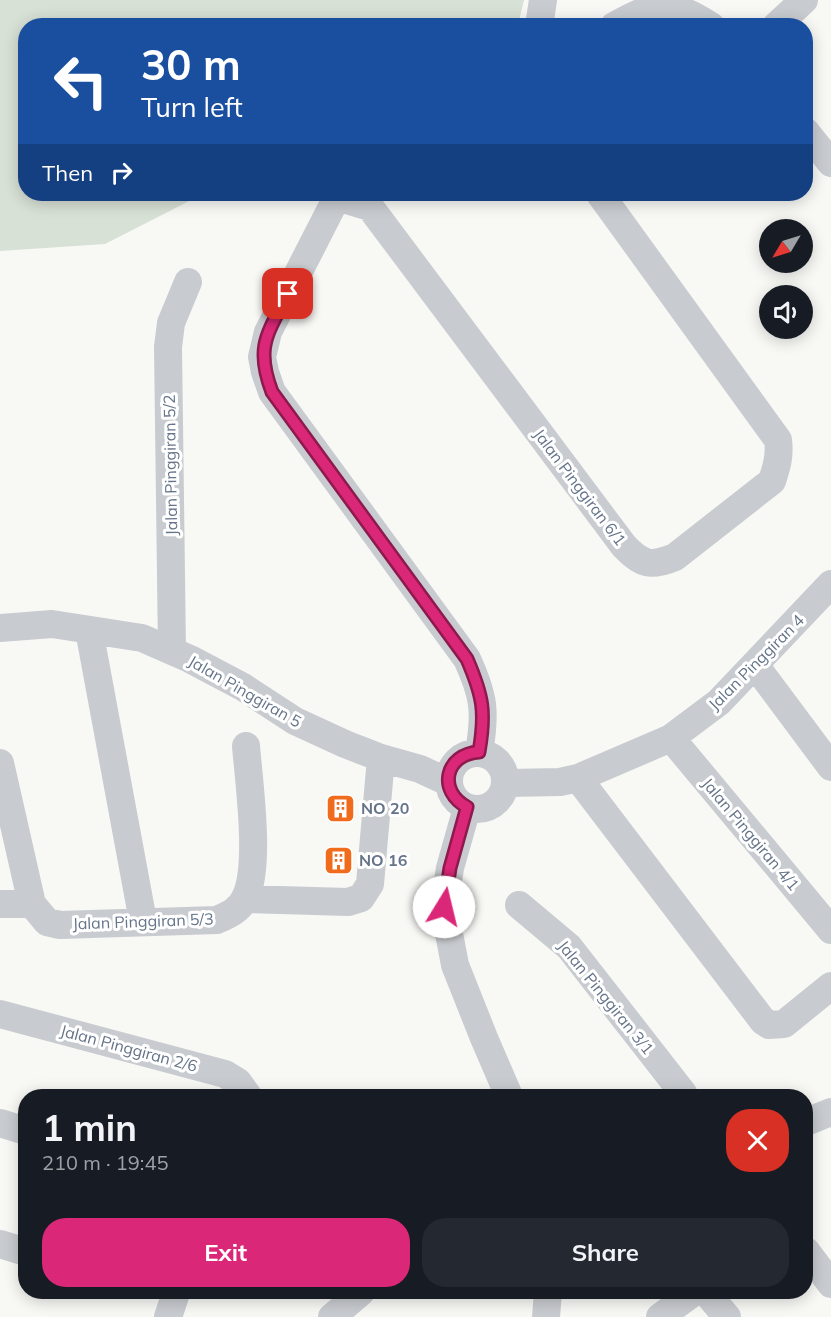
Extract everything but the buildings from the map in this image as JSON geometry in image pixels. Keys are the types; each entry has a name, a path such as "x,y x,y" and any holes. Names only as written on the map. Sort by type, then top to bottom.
{"street":[{"path":"540,18 543,0"},
{"path":"785,18 804,0"},
{"path":"629,18 662,1 684,4 706,14"},
{"path":"813,141 831,163"},
{"path":"336,201 268,332 262,357 265,372 272,392 467,659 480,688 484,723 479,752"},
{"name":"Jalan Pinggiran 6/1","path":"354,201 370,207 624,546 635,558 648,563 662,563 675,556 772,481 777,467 778,440 605,201"},
{"name":"Jalan Pinggiran 5/2","path":"171,651 168,347 171,323 188,282"},
{"name":"Jalan Pinggiran 4","path":"505,783 560,782 578,778 671,738 719,702 829,590"},
{"name":"Jalan Pinggiran 5","path":"0,628 52,624 142,638 243,687 295,721 381,758 420,769 448,782"},
{"path":"89,630 143,921"},
{"path":"755,665 831,766"},
{"name":"Jalan Pinggiran 4/1","path":"671,738 831,930"},
{"path":"246,746 254,855 250,885 245,898 348,902 361,898 370,884 381,758"},
{"path":"479,752 495,759 505,774 505,783 499,799 484,808 467,807 454,797 448,782 452,766 457,760 464,755 479,752"},
{"path":"0,763 32,904 0,904"},
{"path":"578,778 763,1021 769,1025 784,1024 831,986"},
{"path":"467,807 450,868 444,907 455,964 483,1038 506,1089"},
{"name":"Jalan Pinggiran 5/3","path":"32,904 47,922 60,924 217,920 239,908 245,898"},
{"name":"Jalan Pinggiran 3/1","path":"519,904 569,947 679,1089"},
{"name":"Jalan Pinggiran 2/6","path":"0,1014 225,1074 238,1082 243,1089"},
{"path":"813,1119 831,1112"},
{"path":"0,1123 18,1129"},
{"path":"0,1244 18,1250"},
{"path":"813,1260 831,1284"},
{"path":"332,1317 353,1299"},
{"path":"546,1317 547,1299"},
{"path":"660,1317 686,1299"},
{"path":"705,1299 727,1317"}],"shaded area":[{"path":"0,0 524,0 520,18 18,18 18,201 189,201 105,244 0,251"}],"place":[{"name":"NO 20","path":"340,808"},
{"name":"NO 16","path":"338,860"}],"route":[{"path":"288,294 268,332 262,357 272,392 467,659 480,688 484,723 479,752 464,755 457,760 449,774 450,790 460,803 467,807 450,868 444,907"}]}
